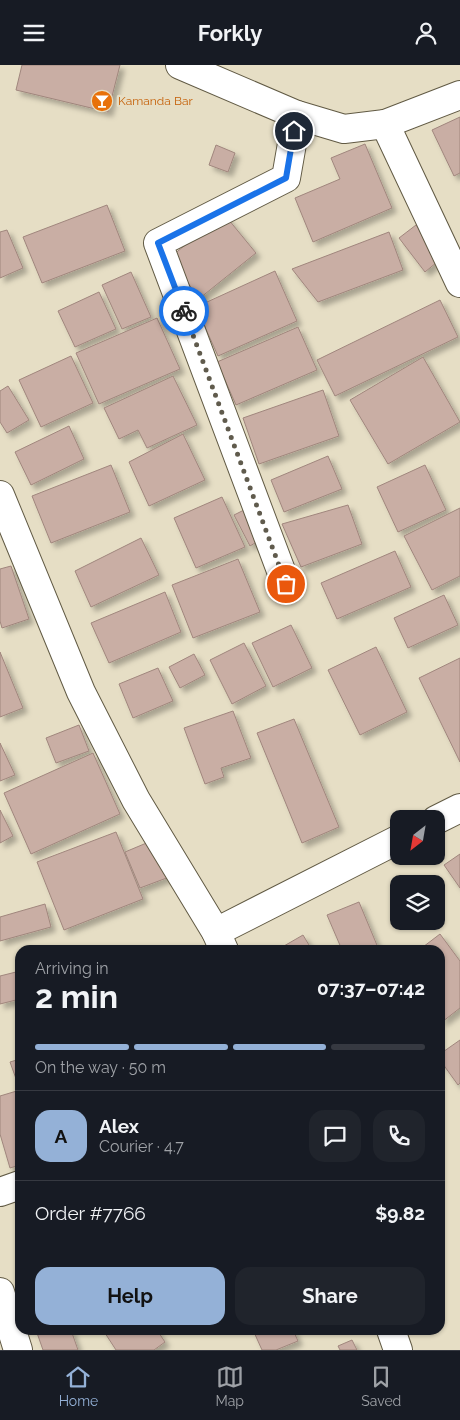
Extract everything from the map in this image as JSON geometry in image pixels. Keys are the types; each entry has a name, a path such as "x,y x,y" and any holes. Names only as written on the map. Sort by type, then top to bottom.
{"street":[{"path":"180,65 297,115 344,129 385,124 460,95"},
{"path":"286,584 158,243 286,178 297,115"},
{"path":"385,124 460,283"},
{"path":"0,495 81,692 136,800 220,941 390,844"},
{"path":"445,816 460,808"},
{"path":"0,1192 15,1187"},
{"path":"0,1293 18,1350"},
{"path":"393,1335 398,1350"}],"building":[{"path":"22,65 120,65 108,112 16,90"},
{"path":"460,117 460,173 454,176 432,130"},
{"path":"365,144 392,208 313,242 295,198 340,179 331,158"},
{"path":"216,145 235,153 228,172 209,165"},
{"path":"107,205 125,251 42,283 23,237"},
{"path":"224,214 256,253 200,298 168,259"},
{"path":"416,225 442,258 425,272 399,238"},
{"path":"7,230 23,268 0,278 0,232"},
{"path":"389,232 403,270 318,302 292,269"},
{"path":"275,271 297,321 218,356 196,307"},
{"path":"131,272 151,317 122,329 102,285"},
{"path":"99,292 116,329 75,347 58,311"},
{"path":"440,300 458,337 335,396 317,360"},
{"path":"157,318 180,369 99,404 76,353"},
{"path":"298,327 317,370 236,405 217,362"},
{"path":"71,356 93,403 41,427 19,380"},
{"path":"423,357 460,422 388,464 350,400"},
{"path":"173,376 197,425 147,448 138,430 119,439 104,408"},
{"path":"8,386 29,420 7,433 0,422 0,391"},
{"path":"323,390 339,436 259,464 243,418"},
{"path":"69,426 84,459 31,485 15,452"},
{"path":"183,434 205,480 149,506 129,462"},
{"path":"328,456 342,489 284,512 271,480"},
{"path":"111,465 130,512 51,543 32,496"},
{"path":"425,465 446,510 398,532 377,487"},
{"path":"222,497 245,547 196,568 174,518"},
{"path":"348,505 362,544 301,567 282,524"},
{"path":"460,508 460,576 432,590 404,536"},
{"path":"244,510 260,540 250,546 234,515"},
{"path":"141,538 159,575 91,607 75,571"},
{"path":"395,551 411,587 337,619 321,583"},
{"path":"238,559 260,612 193,638 172,585"},
{"path":"11,566 29,619 2,628 0,621 0,569"},
{"path":"165,592 181,632 109,663 91,623"},
{"path":"444,595 458,625 408,648 394,618"},
{"path":"291,625 312,668 273,687 252,643"},
{"path":"244,643 266,686 232,704 210,660"},
{"path":"376,647 407,712 360,735 328,670"},
{"path":"0,652 23,708 0,717"},
{"path":"194,654 205,675 180,688 169,667"},
{"path":"460,658 460,762 419,678"},
{"path":"158,668 173,701 133,718 119,684"},
{"path":"233,711 251,758 221,768 224,777 205,784 184,728"},
{"path":"294,719 339,827 302,843 257,733"},
{"path":"79,725 89,751 56,763 46,738"},
{"path":"0,743 15,775 0,781"},
{"path":"93,753 120,814 31,854 4,793"},
{"path":"0,810 13,836 0,843"},
{"path":"116,832 143,899 64,930 37,862"},
{"path":"156,839 172,876 140,888 125,852"},
{"path":"460,854 460,888 444,865"},
{"path":"359,902 377,945 340,945 327,915"},
{"path":"45,904 51,927 0,941 0,917"},
{"path":"440,934 460,961 460,1008 445,1020 445,945 426,945"},
{"path":"303,935 309,945 286,945"},
{"path":"15,972 15,1000 0,1004 0,976"},
{"path":"460,1040 460,1083 458,1085 445,1067 445,1050"},
{"path":"15,1060 15,1076 10,1062"},
{"path":"15,1092 15,1166 10,1168 0,1134 0,1096"},
{"path":"38,1335 73,1335 78,1350 43,1350"},
{"path":"106,1335 160,1335 165,1342 154,1350 116,1350"},
{"path":"255,1335 295,1335 298,1341 276,1350 262,1350"},
{"path":"352,1340 357,1350 340,1350 338,1346"}],"way so far":[{"path":"184,311 286,584"}],"place":[{"name":"Kamanda Bar","path":"102,101"}],"route":[{"path":"184,311 158,243 286,178 294,131"}]}
